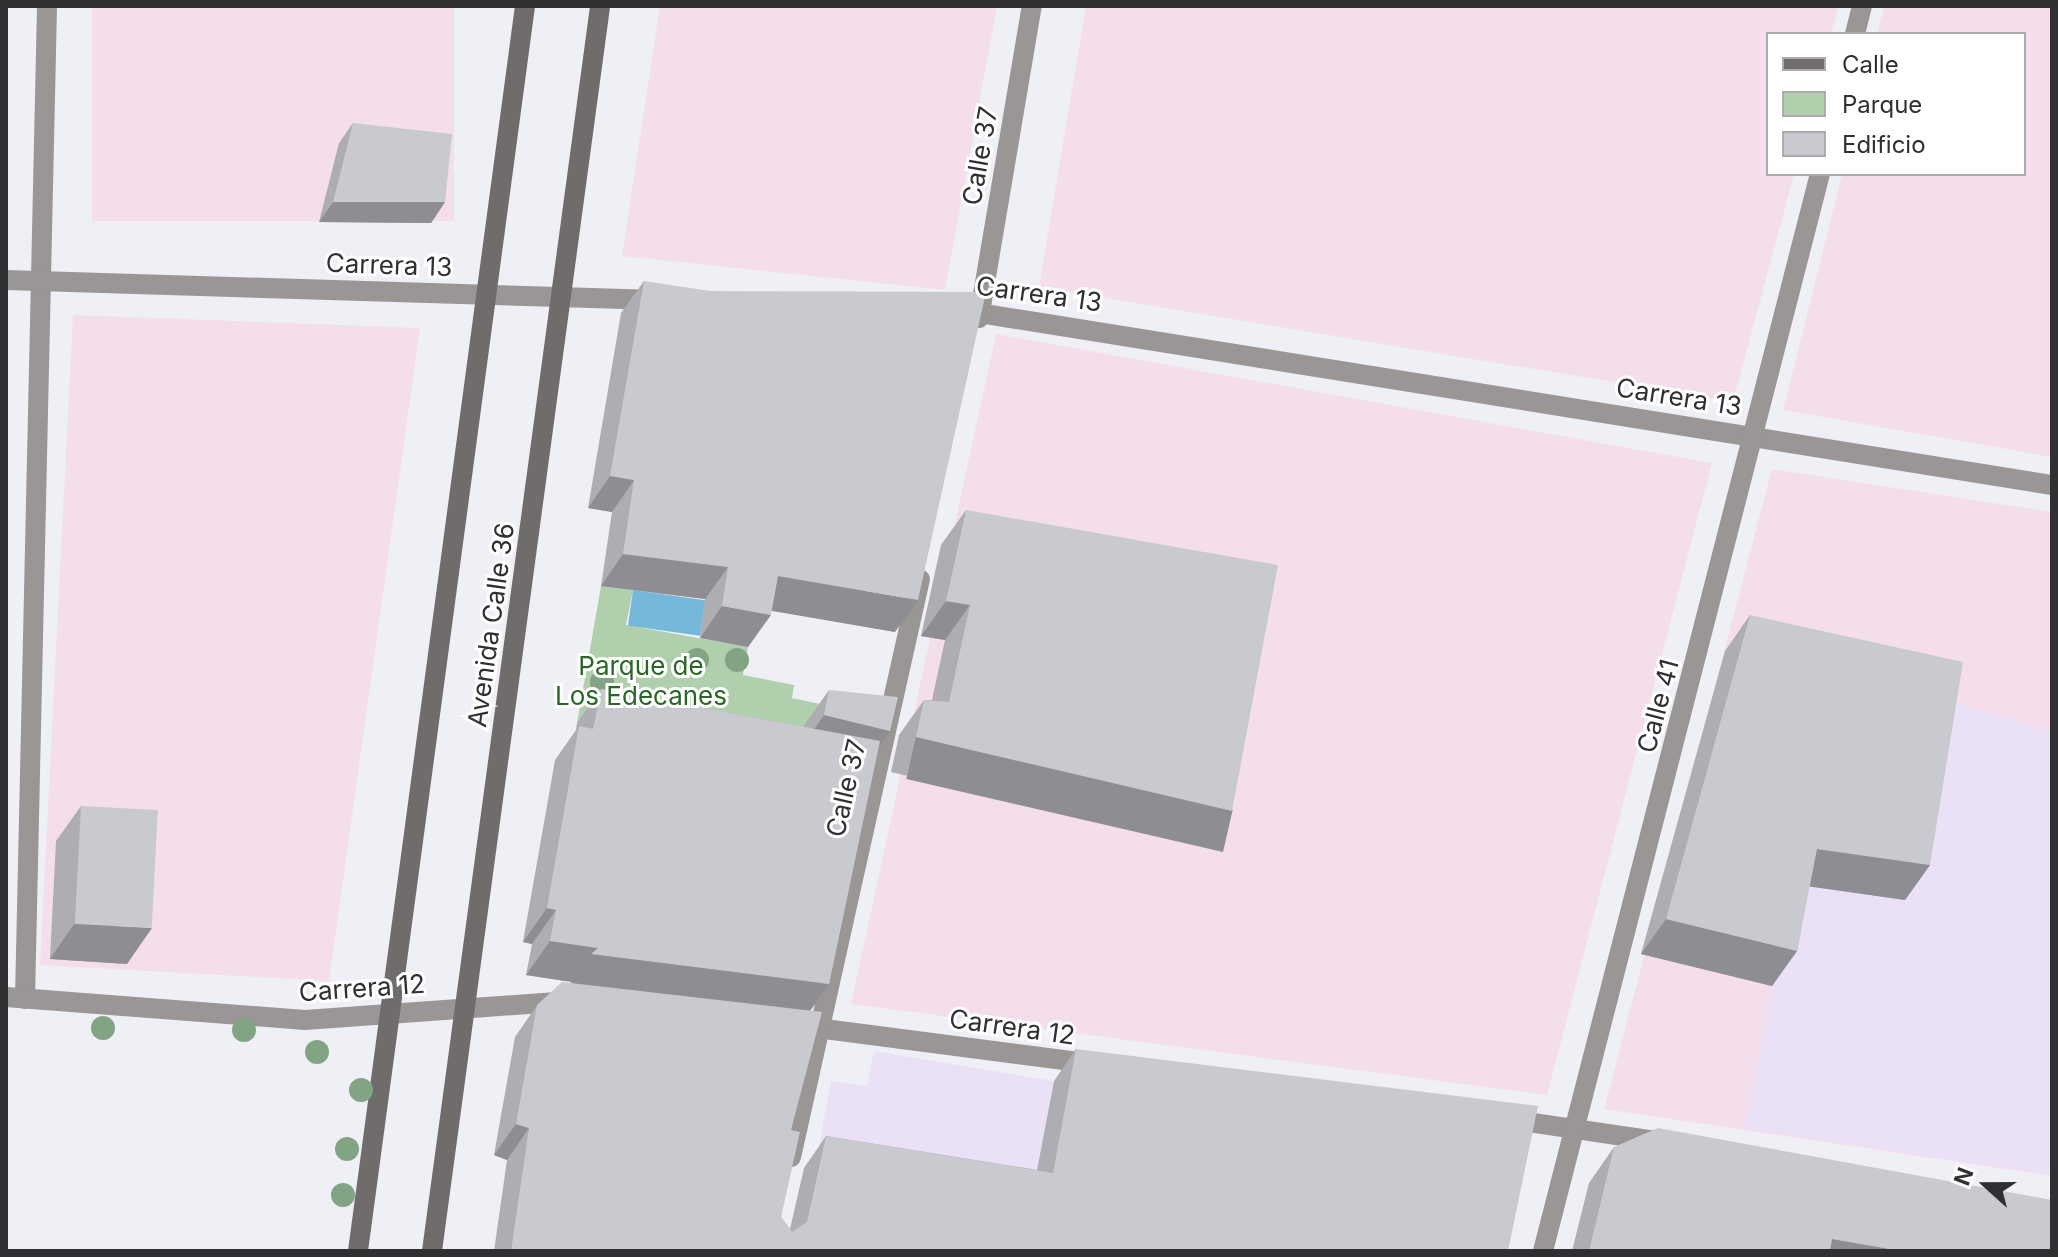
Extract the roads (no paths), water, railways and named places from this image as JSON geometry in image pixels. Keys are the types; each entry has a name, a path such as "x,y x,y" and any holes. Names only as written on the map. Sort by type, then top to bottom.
{"main road":[{"name":"Avenida Calle 36","path":"358,1251 525,6"},
{"name":"Avenida Calle 36","path":"432,1251 600,6"}],"street":[{"path":"15,998 47,6"},
{"name":"Calle 37","path":"974,340 1032,6"},
{"path":"1856,32 1862,6"},
{"name":"Calle 41","path":"1543,1251 1756,436 1820,176"},
{"name":"Carrera 13","path":"6,280 682,300"},
{"name":"Carrera 13","path":"933,308 980,309 2052,485"},
{"name":"Calle 37","path":"787,1176 926,551"},
{"name":"Carrera 12","path":"15,998 305,1020 391,1015 466,1005 584,1003"},
{"name":"Carrera 12","path":"772,1023 1118,1067"},
{"path":"1481,1115 1683,1146"}],"water":[{"path":"633,590 705,600 700,636 628,626"}],"park label":[{"name":"Parque de Los Edecanes","path":"641,681"}]}
